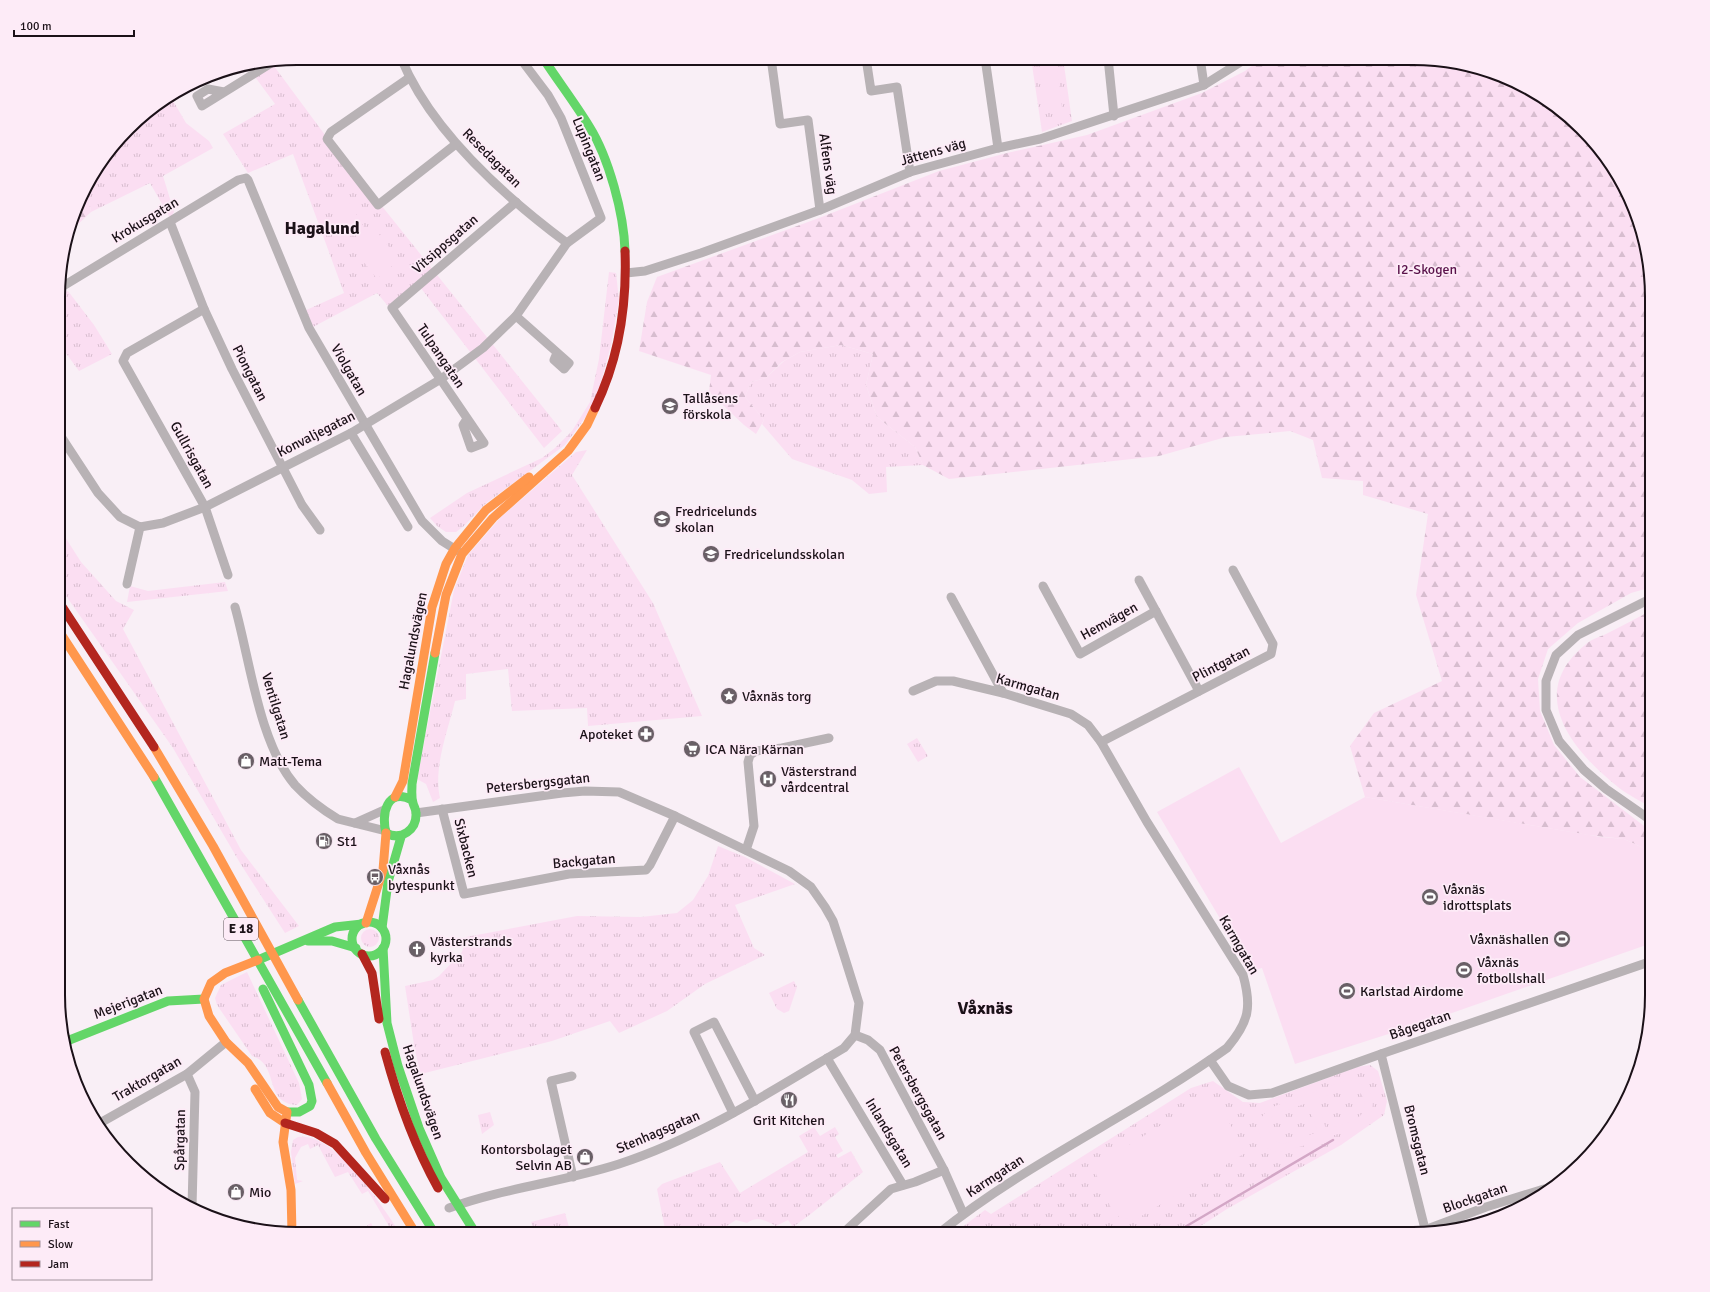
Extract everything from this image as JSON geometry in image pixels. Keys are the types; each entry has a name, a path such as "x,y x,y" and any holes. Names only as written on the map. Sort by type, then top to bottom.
{"main road":[{"name":"Hagalundsvägen","path":"395,797 402,781 432,607 446,564 459,551 486,510 523,481 544,467 552,465 568,451 578,439 588,425 604,390 618,344 624,308 626,273 625,238 619,205 603,155 590,127 548,65"},
{"name":"Hagalundsvägen","path":"412,800 412,784 441,616 459,551"},
{"name":"E 18","path":"65,611 156,748 213,845 379,1144 431,1227"},
{"name":"E 18","path":"65,640 142,757 236,920 366,1154 412,1227"},
{"path":"302,942 330,940 344,943 359,951 376,954 383,948 386,938 382,928 383,910 388,880 401,837 414,825 416,813 412,800 404,796 395,797 384,810 382,819 386,832 383,870 364,923 354,934 359,951"},
{"path":"386,832 393,838 401,837"},
{"path":"236,920 255,971 309,1085 312,1101 310,1106 303,1111 295,1113 287,1112 278,1107 248,1063 226,1042 209,1016 204,999 211,983 236,968 302,942 316,934 335,927 375,923 382,928"},
{"name":"Hagalundsvägen","path":"383,948 387,1023 392,1046 418,1128 463,1227"},
{"name":"Hagalundsvägen","path":"359,951 372,974 380,1031 391,1076 406,1121 426,1168 470,1227"},
{"name":"Mejerigatan","path":"69,1040 168,1000 204,999"},
{"path":"238,1055 241,1066 270,1113 285,1123 316,1133 335,1144 411,1227"},
{"path":"287,1112 283,1142 291,1190 292,1227"}],"street":[{"name":"Resedagatan","path":"404,65 409,78 456,144 516,202 567,243"},
{"name":"Lupingatan","path":"525,65 548,95 561,118 601,218 567,243"},
{"name":"Alfens väg","path":"772,65 780,124 808,120 820,210"},
{"path":"867,65 871,91 897,87 910,172"},
{"path":"986,65 998,148"},
{"path":"1109,65 1114,116"},
{"path":"1201,65 1204,84"},
{"name":"Jättens väg","path":"626,273 645,271 701,253 820,210 910,172 998,148 1040,139 1114,116 1204,84 1235,65"},
{"path":"224,92 264,67"},
{"path":"409,78 331,132 328,139 378,205 456,144"},
{"name":"Krokusgatan","path":"65,285 238,180 246,178"},
{"name":"Violgatan","path":"246,178 250,182 301,312 364,425 422,521 442,540 459,551"},
{"name":"Vitsippsgatan","path":"392,308 516,202"},
{"name":"Piongatan","path":"170,222 204,309 232,369 284,466 302,505 320,530"},
{"name":"Konvaljegatan","path":"140,527 163,523 205,508 284,466 351,433 441,379 483,348 516,316 567,243"},
{"name":"Tulpangatan","path":"392,308 468,419"},
{"name":"Gullrisgatan","path":"204,309 127,353 124,361 205,508 228,575"},
{"path":"516,316 557,353"},
{"path":"351,433 408,527"},
{"path":"65,443 98,493 120,517 140,527 127,584"},
{"name":"Plintgatan","path":"1101,742 1271,654 1273,644 1233,570"},
{"name":"Hemvägen","path":"1139,580 1199,691"},
{"name":"Hemvägen","path":"1043,586 1080,654 1156,611"},
{"path":"951,597 1003,693"},
{"path":"1645,602 1578,635 1556,655 1546,681 1546,710 1559,741 1584,770 1606,789 1645,816"},
{"name":"Ventilgatan","path":"235,607 264,726 285,771 295,785 322,808 338,819 386,832"},
{"name":"Karmgatan","path":"913,691 943,680 1003,693 1071,714 1088,725 1101,742 1147,822 1243,975 1248,992 1249,1011 1241,1032 1227,1048 963,1213 946,1227"},
{"path":"746,850 754,826 748,762 750,755 756,751 788,747 829,738"},
{"name":"Petersbergsgatan","path":"416,813 442,808 585,790 619,792 674,816 789,871 811,887 830,916 858,1003 856,1035 868,1040 880,1050 944,1170 963,1213"},
{"name":"Sixbacken","path":"442,808 464,894"},
{"path":"355,823 384,810"},
{"name":"Backgatan","path":"464,894 569,874 646,870 650,865 674,816"},
{"name":"Bågegatan","path":"1210,1060 1228,1086 1249,1095 1272,1093 1645,963"},
{"path":"733,1113 694,1032 714,1022 755,1101"},
{"name":"Stenhagsgatan","path":"454,1206 620,1164 682,1138 755,1101 844,1048 856,1035"},
{"name":"Traktorgatan","path":"103,1122 187,1074 226,1042"},
{"name":"Bromsgatan","path":"1381,1054 1424,1227"},
{"name":"Inlandsgatan","path":"827,1058 903,1185 944,1170"},
{"name":"Spårgatan","path":"187,1074 195,1092 192,1202"},
{"path":"572,1076 551,1081 573,1177"},
{"path":"850,1227 891,1189 903,1185"},
{"name":"Blockgatan","path":"1439,1226 1486,1207 1537,1191"}],"green space":[{"path":"1032,65 1064,65 1072,121 1042,132"},
{"name":"I2-Skogen","path":"1253,65 1428,65 1458,69 1487,77 1529,96 1554,113 1587,144 1606,168 1614,181 1633,223 1641,252 1645,282 1645,589 1631,593 1578,623 1548,649 1538,679 1540,711 1554,745 1580,777 1645,827 1645,849 1624,839 1588,835 1365,797 1350,746 1374,713 1442,681 1416,595 1428,514 1363,495 1363,481 1322,478 1313,440 1290,431 1226,437 1159,456 949,479 923,465 915,447 877,417 866,385 873,354 841,345 800,352 782,362 766,378 751,382 745,397 764,420 756,434 744,425 709,392 711,375 639,351 647,302 657,277 819,218 939,171 1007,153 1087,135 1202,93 1245,71"},
{"path":"274,66 325,135 562,431 544,448 417,283 388,306 377,293 313,327 304,311 344,293 293,154 248,173 223,134 275,104 250,70"},
{"path":"1057,68 1062,108 1044,110 1039,71"},
{"path":"173,101 186,123 209,141 213,148 163,176 174,212 170,218 150,183 91,212 88,196 104,168 133,133 156,113"},
{"path":"88,196 91,212 76,226"},
{"path":"346,198 364,227 348,238 331,208"},
{"path":"372,225 399,260 377,279 349,243"},
{"path":"609,272 616,273 619,300 611,345 599,389 590,411 565,445 485,504 464,526 456,532 446,532 437,526 430,518 467,493 542,458 555,448 572,431 590,402 599,359"},
{"path":"68,291 94,325 112,354 79,371 65,352 65,292"},
{"path":"841,345 873,354 866,385 877,417 915,447 923,465 886,467 887,492 869,494 852,480 792,459 762,424 764,420 745,397 751,382 766,378 784,361 800,352"},
{"path":"587,450 572,475 653,603 702,716 588,726 587,708 512,711 508,669 466,674 466,699 455,701 442,749 438,774 440,798 433,802 426,784 417,779 454,590 468,555 501,517 576,452"},
{"path":"65,537 81,562 116,601 134,610 123,629 241,850 299,926 285,933 240,863 173,748 65,595"},
{"path":"225,582 228,591 127,602 130,586 148,591"},
{"path":"1645,614 1645,804 1618,787 1585,757 1572,739 1562,721 1557,702 1559,683 1567,664 1585,645"},
{"path":"917,738 928,756 918,762 907,744"},
{"name":"Våxnäs idrottsplats","path":"1239,767 1281,843 1365,797 1601,837 1624,839 1645,849 1645,945 1432,1020 1295,1064 1262,968 1251,971 1157,812"},
{"path":"718,846 745,857 795,884 735,905 754,948 765,955 705,984 667,1011 619,1033 610,1021 552,1041 421,1074 415,1051 405,986 433,980 439,976 462,952 466,937 577,916 641,917 677,913 693,900 708,876"},
{"path":"370,929 376,932 379,938 376,944 370,947 364,944 361,938 364,932"},
{"path":"247,972 299,1083 302,1099 297,1105 286,1103 280,1098 275,1091 270,1074 266,1067 261,1060 252,1056 217,1005 215,998 221,985"},
{"path":"794,981 797,987 789,1011 784,1013 777,1009 769,993"},
{"path":"1370,1065 1378,1071 1387,1101 1384,1115 1341,1145 1227,1209 1199,1227 962,1227 985,1210 991,1214 1191,1088 1213,1081 1243,1102 1260,1103 1357,1067"},
{"path":"1344,1081 1353,1081 1367,1088 1373,1101 1369,1116 1363,1123 1318,1141 1280,1151 1273,1151 1269,1149 1263,1143 1259,1134 1259,1125 1262,1116 1275,1106","holes":["1354,1088 1360,1093 1364,1100 1365,1107 1363,1112 1359,1117 1353,1120 1326,1129 1316,1099 1345,1089","1307,1103 1318,1132 1283,1144 1273,1140 1268,1129 1271,1118 1278,1113"]},
{"path":"1210,1095 1219,1104 1243,1148 1242,1155 1135,1220 1119,1217 1110,1206 1093,1167"},
{"path":"490,1112 494,1125 482,1134 478,1115"},
{"path":"814,1127 820,1136 835,1127 839,1134 835,1137 843,1151 836,1155 838,1158 851,1151 863,1172 793,1227 788,1220 776,1226 758,1219 747,1223 736,1220 725,1227 665,1227 657,1189 662,1184 720,1162 740,1193 808,1152 799,1136"},
{"path":"298,1137 312,1138 327,1146 341,1157 369,1188 396,1227 389,1227 368,1191 362,1194 348,1172 335,1177 318,1145 310,1149 308,1144 301,1147 295,1158 297,1180 303,1181 295,1184 291,1152 293,1140"},
{"path":"565,1213 569,1227 533,1227 531,1222"},
{"path":"371,1223 373,1227 366,1227"}],"waterway":[{"path":"1185,1227 1333,1140"}],"traffic: fast":[{"path":"548,65 589,126 603,154 614,187 622,220 625,251"},
{"path":"412,800 404,797 397,797 391,800 385,811 384,818 386,833 397,836 402,835 411,829 416,819 416,812 412,798 412,784 435,653"},
{"path":"154,777 327,1083"},
{"path":"382,928 388,882 401,837"},
{"path":"369,922 381,927 386,939 381,951 369,956 357,951 352,939 357,927 369,922"},
{"path":"258,960 335,927 362,924"},
{"path":"308,941 332,941 356,948"},
{"path":"383,948 387,1023 398,1066 419,1128 441,1178 472,1227"},
{"path":"263,989 309,1085 312,1101 310,1106 299,1112 287,1112"},
{"path":"69,1040 168,1001 204,999"},
{"path":"298,1000 376,1139 431,1227"}],"traffic: slow":[{"path":"435,653 446,595 462,554 493,518 568,451 587,425 595,408"},
{"path":"395,797 403,781 432,607 446,564 455,548 486,510 529,477"},
{"path":"65,640 154,777"},
{"path":"154,747 213,846 298,1000"},
{"path":"366,923 383,870 386,833"},
{"path":"258,960 225,973 211,983 204,999 209,1016 226,1042 248,1063 278,1107 287,1112 283,1142 291,1190 292,1227"},
{"path":"327,1083 366,1153 412,1227"},
{"path":"255,1089 270,1113 285,1123"}],"traffic: jam":[{"path":"595,408 610,370 620,331 625,291 625,251"},
{"path":"65,611 154,747"},
{"path":"362,954 372,973 379,1019"},
{"path":"385,1052 407,1122 421,1155 438,1188"},
{"path":"285,1123 316,1133 335,1144 385,1199"}],"place":[{"name":"Tallåsens förskola","path":"670,406"},
{"name":"Fredricelunds skolan","path":"662,519"},
{"name":"Fredricelundsskolan","path":"711,554"},
{"name":"Våxnäs torg","path":"729,696"},
{"name":"Apoteket","path":"646,734"},
{"name":"ICA Nära Kärnan","path":"692,749"},
{"name":"Matt-Tema","path":"246,761"},
{"name":"Västerstrand vårdcentral","path":"768,779"},
{"name":"St1","path":"324,841"},
{"name":"Våxnås bytespunkt","path":"375,877"},
{"name":"Våxnäs idrottsplats","path":"1430,897"},
{"name":"Våxnäshallen","path":"1562,939"},
{"name":"Västerstrands kyrka","path":"417,949"},
{"name":"Våxnäs fotbollshall","path":"1464,970"},
{"name":"Karlstad Airdome","path":"1347,991"},
{"name":"Grit Kitchen","path":"789,1100"},
{"name":"Kontorsbolaget Selvin AB","path":"585,1157"},
{"name":"Mio","path":"236,1192"}],"district":[{"name":"Hagalund","path":"322,228"},
{"name":"Våxnäs","path":"985,1008"}]}
